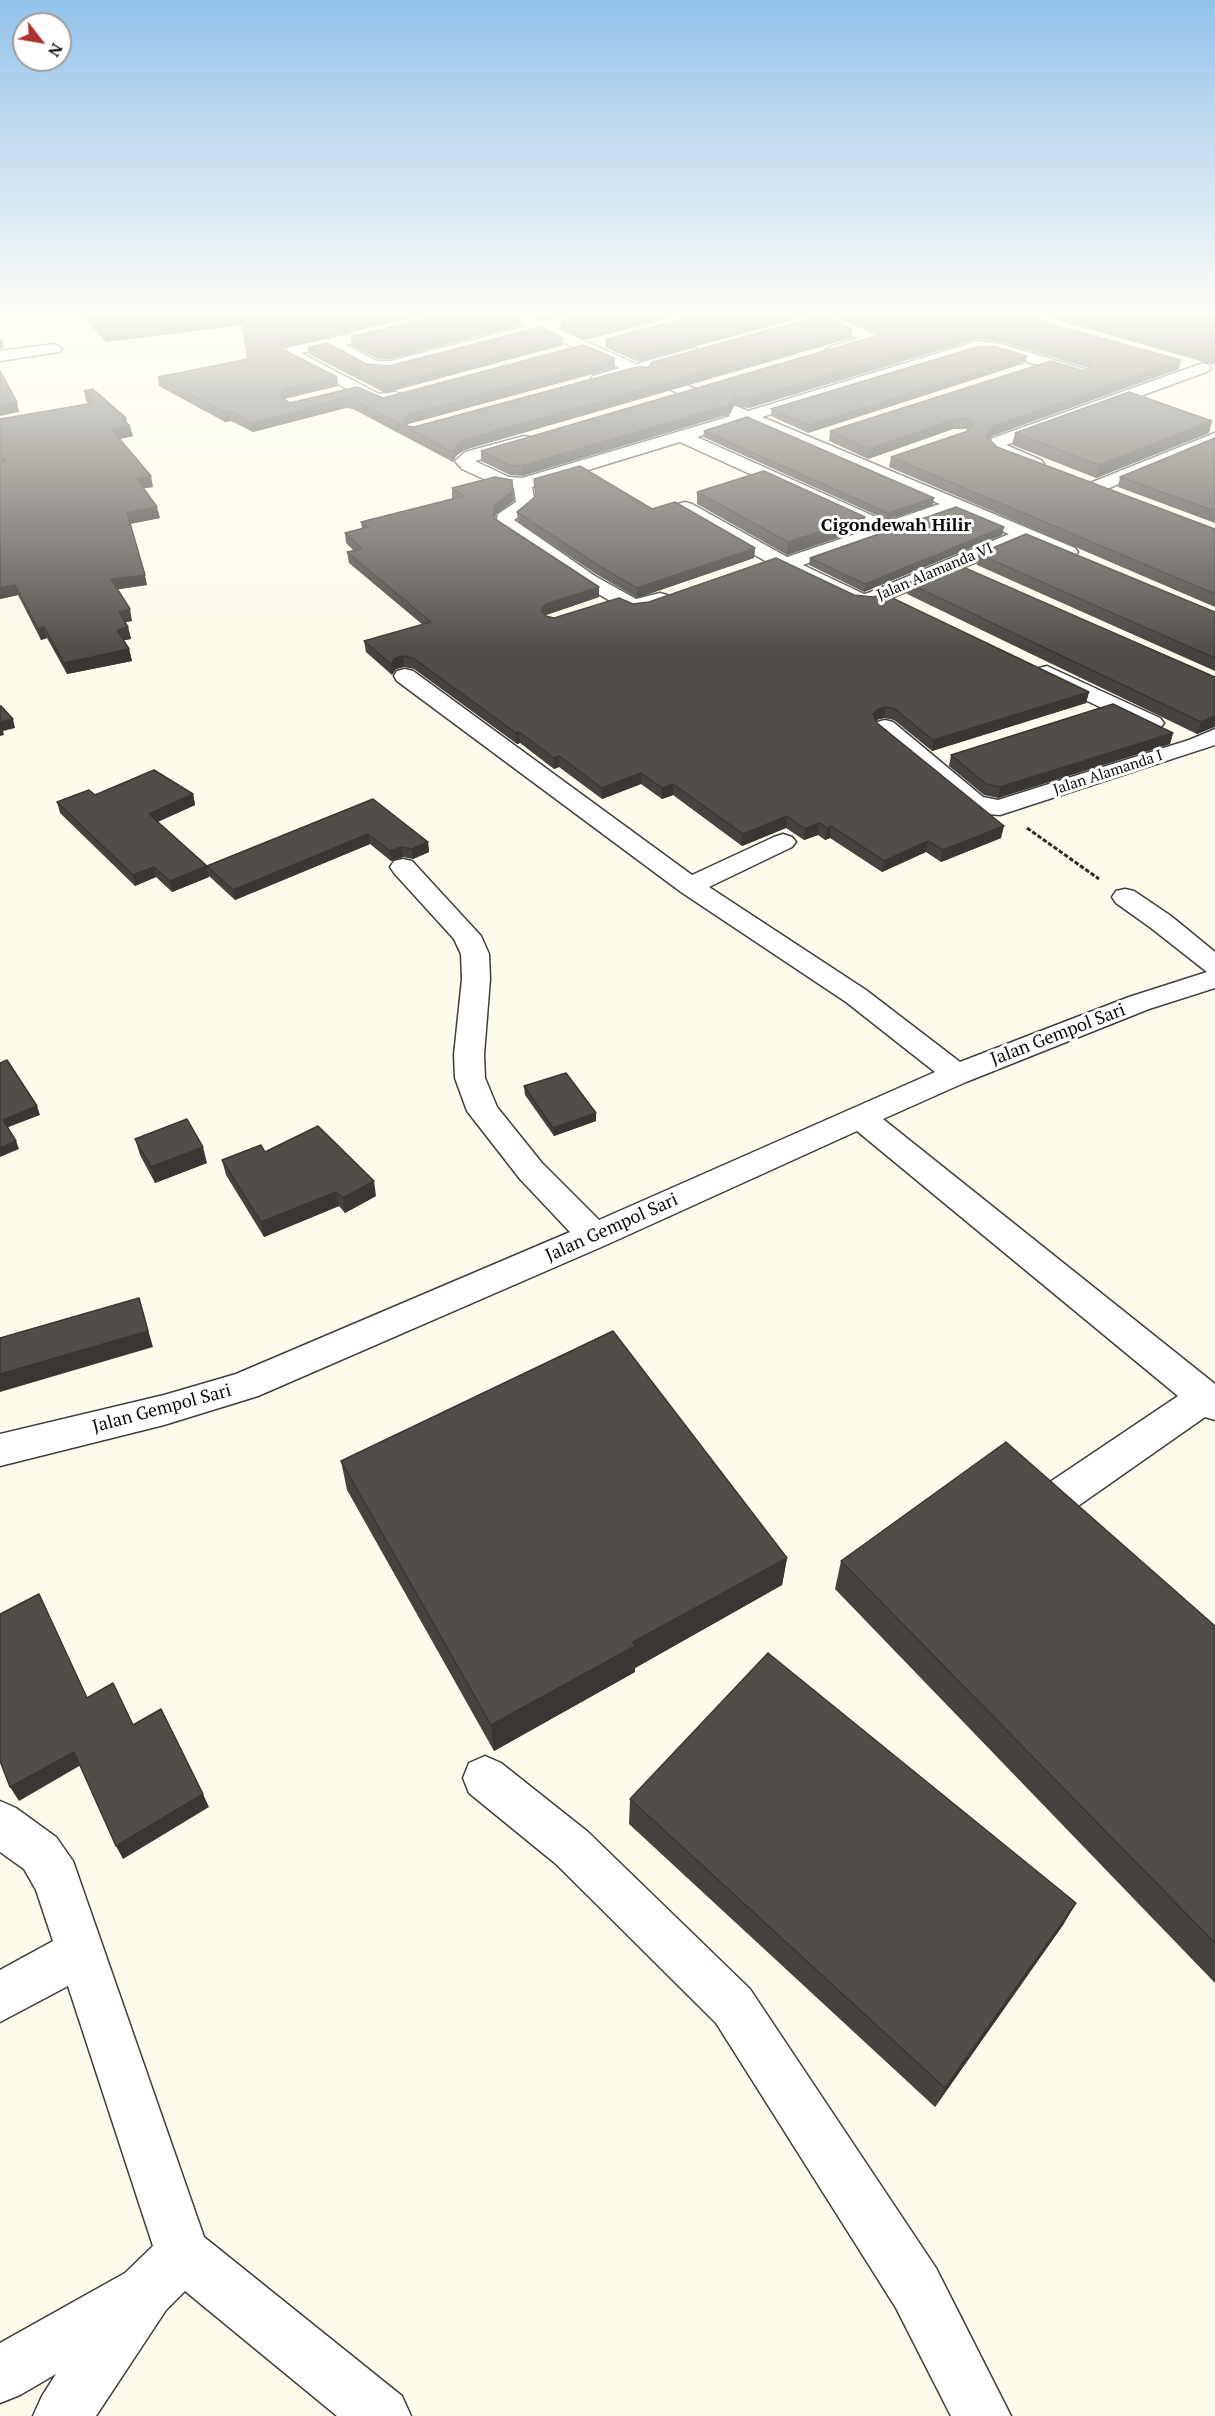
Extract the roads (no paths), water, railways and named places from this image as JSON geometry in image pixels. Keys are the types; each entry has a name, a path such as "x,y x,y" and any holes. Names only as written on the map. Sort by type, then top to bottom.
{"street":[{"path":"540,436 471,456 464,461 468,465 514,483 710,427"},
{"path":"774,427 1089,562"},
{"path":"1040,427 999,442 996,446 1002,451 1054,471"},
{"path":"806,441 829,434"},
{"path":"681,436 886,529"},
{"path":"1096,487 1215,438"},
{"path":"867,467 887,460"},
{"path":"1075,479 1118,496"},
{"path":"514,483 526,504 505,518 505,524 620,598 636,606 682,591"},
{"path":"755,566 781,562 956,505"},
{"name":"Jalan Alamanda VI","path":"686,508 781,562 861,600 872,599 1026,534"},
{"path":"953,564 975,574"},
{"path":"884,594 904,604"},
{"path":"596,607 620,598"},
{"path":"1029,664 1112,704 1206,740"},
{"path":"405,676 690,886 856,996 940,1060 954,1075"},
{"path":"1078,715 1112,704"},
{"path":"885,727 929,762 952,755"},
{"name":"Jalan Alamanda I","path":"929,762 974,802 987,807 1000,808 1206,740"},
{"path":"690,886 783,842"},
{"path":"403,867 467,936 475,954 476,979 469,1055 470,1078 483,1111 531,1172 594,1236"},
{"path":"1125,897 1161,922 1215,966"},
{"name":"Jalan Gempol Sari","path":"0,1450 164,1410 245,1386 594,1236 795,1144 861,1118 954,1075 1139,1003 1215,979"},
{"path":"861,1118 1210,1401 1064,1494"},
{"path":"486,1778 572,1848 733,2006 916,2288 982,2416"},
{"path":"0,1824 40,1853 56,1878 80,1953 165,2273 381,2416"},
{"path":"0,1997 80,1953"},
{"path":"0,2375 165,2273"},
{"path":"62,2416 165,2273"}],"district":[{"name":"Cigondewah Hilir","path":"896,526"}]}
